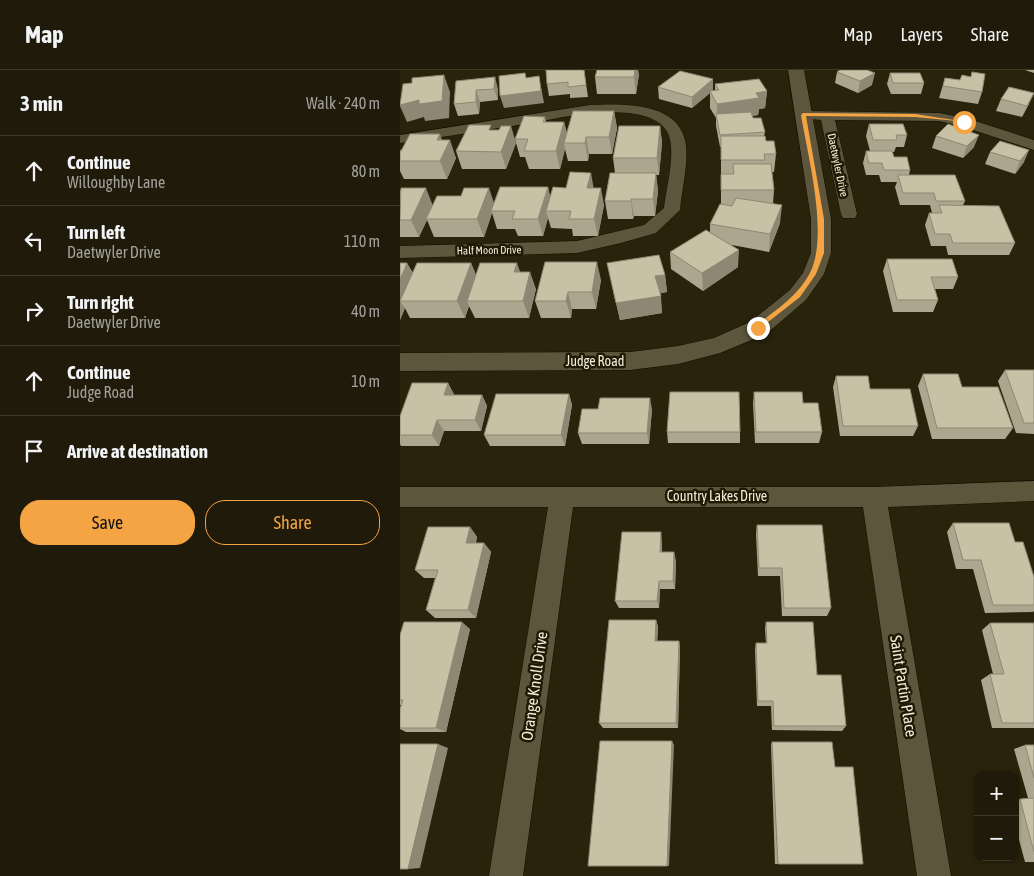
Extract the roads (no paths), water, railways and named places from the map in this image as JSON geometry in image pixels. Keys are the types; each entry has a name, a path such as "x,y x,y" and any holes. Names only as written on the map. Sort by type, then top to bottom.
{"street":[{"name":"Daetwyler Drive","path":"780,311 798,295 813,274 821,253 821,219 796,70"},
{"name":"Half Moon Drive","path":"400,139 590,109 621,108 656,115 672,125 678,144 672,210 650,229 622,238 578,247 400,252"},
{"path":"803,115 939,117 964,122 1034,145"},
{"name":"Daetwyler Drive","path":"827,115 849,214"},
{"name":"Judge Road","path":"400,362 630,361 678,355 720,345 758,328 780,311"},
{"name":"Country Lakes Drive","path":"400,497 874,496 1034,491"},
{"name":"Orange Knoll Drive","path":"506,876 562,496"},
{"name":"Saint Partin Place","path":"874,496 934,876"}]}
